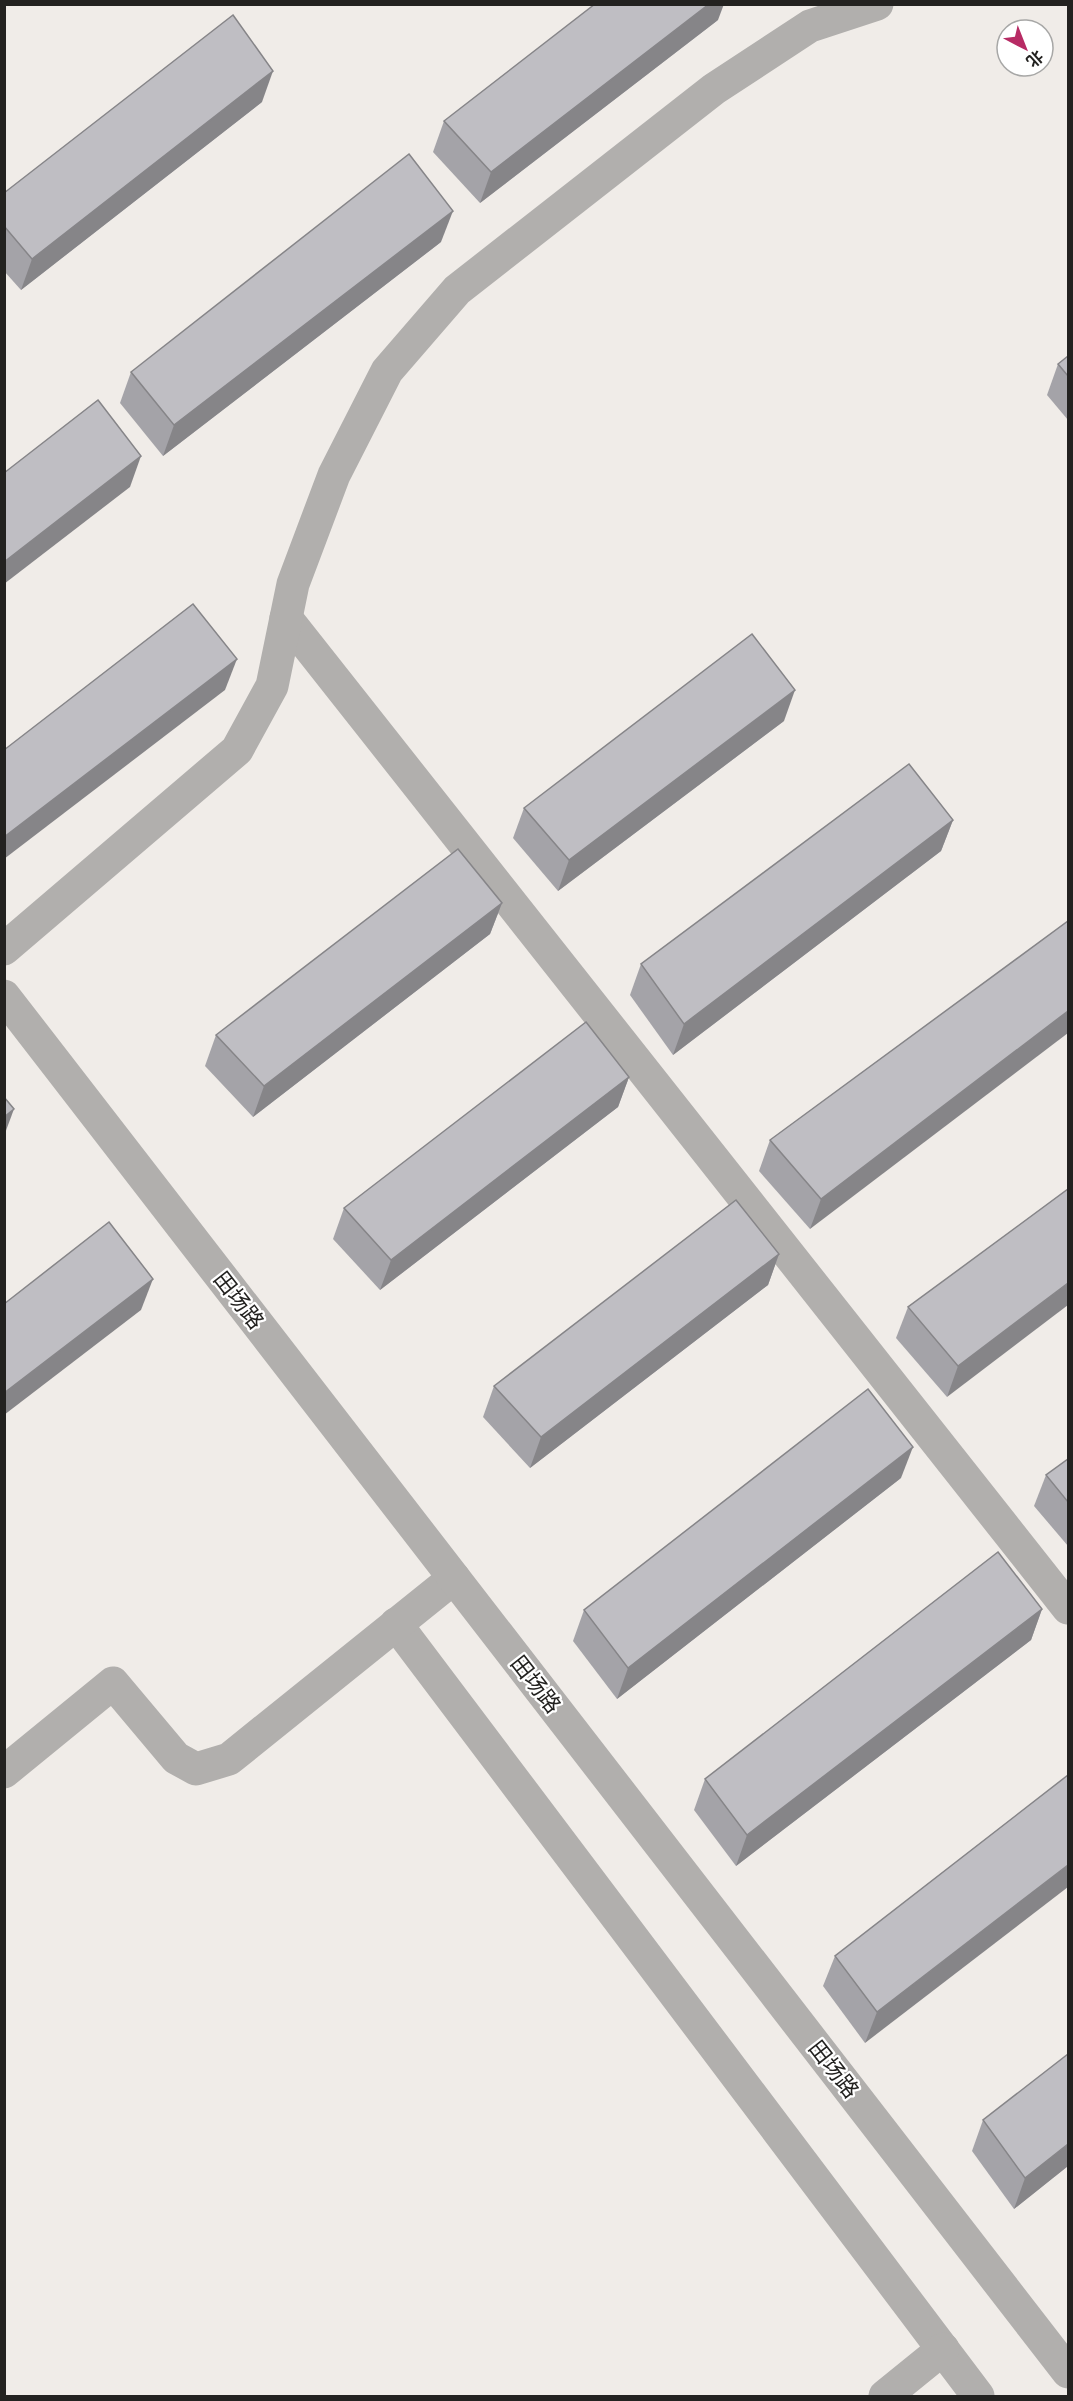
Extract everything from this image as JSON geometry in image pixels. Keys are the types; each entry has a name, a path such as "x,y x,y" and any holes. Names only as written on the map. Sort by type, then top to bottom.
{"street":[{"path":"4,949 237,750 272,686 293,584 334,474 387,371 458,290 714,89 810,26 876,4"},
{"path":"286,618 1068,1608"},
{"name":"田场路","path":"4,996 1068,2372"},
{"path":"4,1772 113,1683 176,1758 196,1769 229,1759 454,1578"},
{"path":"396,1624 978,2397"},
{"path":"885,2397 943,2349"}],"building":[{"path":"595,4 709,4 491,172 444,121"},
{"path":"233,15 273,71 32,259 4,226 4,193"},
{"path":"409,154 453,211 174,425 131,372"},
{"path":"1068,356 1068,376 1058,364"},
{"path":"98,400 141,456 4,562 4,473"},
{"path":"193,604 237,659 4,837 4,750"},
{"path":"752,634 795,690 569,860 524,808"},
{"path":"909,764 953,820 684,1024 641,964"},
{"path":"458,849 502,903 264,1086 216,1035"},
{"path":"1068,921 1068,1011 821,1199 770,1140"},
{"path":"586,1022 629,1077 391,1260 344,1208"},
{"path":"4,1097 14,1109 4,1117"},
{"path":"1068,1189 1068,1283 958,1366 908,1307"},
{"path":"736,1200 779,1254 541,1437 494,1386"},
{"path":"109,1222 153,1279 4,1393 4,1304"},
{"path":"868,1389 913,1447 628,1668 584,1610"},
{"path":"1068,1459 1068,1502 1046,1475"},
{"path":"998,1552 1042,1609 747,1835 705,1779"},
{"path":"1068,1775 1068,1865 877,2012 835,1956"},
{"path":"1068,2054 1068,2144 1025,2178 983,2120"}]}
